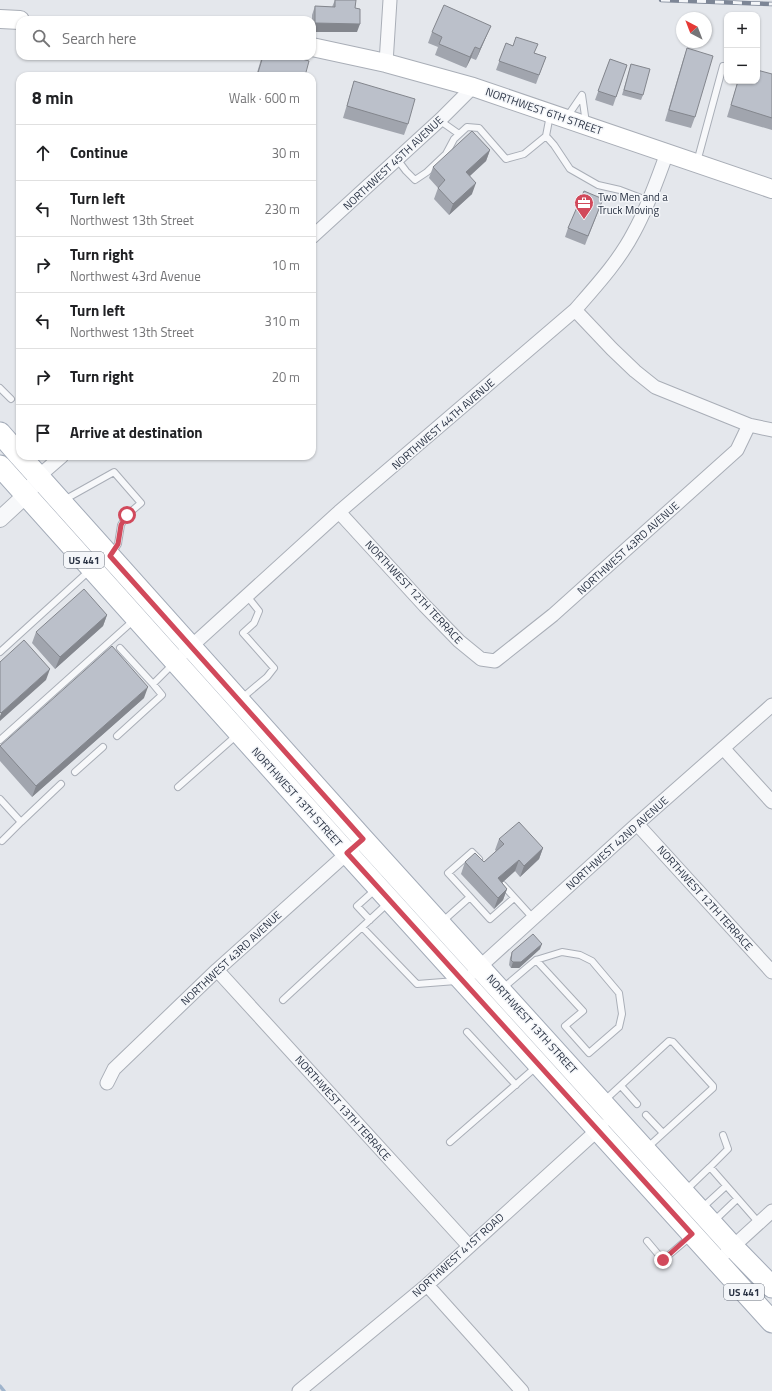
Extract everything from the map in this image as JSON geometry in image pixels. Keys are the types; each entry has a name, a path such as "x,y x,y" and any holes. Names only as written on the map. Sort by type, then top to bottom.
{"main road":[{"path":"0,19 16,20"},
{"name":"NORTHWEST 6TH STREET","path":"316,49 386,63 473,87 772,189"},
{"name":"NORTHWEST 13TH STREET","path":"0,433 16,451"},
{"name":"NORTHWEST 13TH STREET","path":"24,460 363,839 733,1247 772,1288"},
{"name":"NORTHWEST 13TH STREET","path":"0,466 347,853 772,1322"}],"street":[{"path":"386,63 390,0"},
{"name":"NORTHWEST 45TH AVENUE","path":"316,233 397,160 473,87"},
{"name":"NORTHWEST 44TH AVENUE","path":"175,661 339,512 575,310 608,272 634,233 649,201 667,153"},
{"path":"575,310 612,349 635,371 655,387 749,425 772,430"},
{"name":"NORTHWEST 43RD AVENUE","path":"495,661 553,615 737,450 749,425"},
{"path":"0,519 26,495 39,476 57,460"},
{"name":"NORTHWEST 12TH TERRACE","path":"339,512 459,641 481,659 495,661"},
{"name":"NORTHWEST 42ND AVENUE","path":"463,981 772,705"},
{"path":"723,748 770,796"},
{"name":"NORTHWEST 12TH TERRACE","path":"638,824 772,972"},
{"name":"NORTHWEST 43RD AVENUE","path":"107,1083 114,1069 217,970 363,839"},
{"name":"NORTHWEST 13TH TERRACE","path":"217,970 469,1246"},
{"name":"NORTHWEST 41ST ROAD","path":"299,1391 427,1285 598,1130 608,1109"},
{"path":"717,1261 772,1211"},
{"path":"427,1285 522,1391"}],"lane":[{"path":"697,163 723,66"},
{"path":"397,160 415,180 427,172 446,154 454,139 467,126 479,128 506,159 524,154 546,136 558,116 582,95 587,126"},
{"path":"439,120 459,134"},
{"path":"546,136 570,169 598,185 620,190 649,201"},
{"path":"0,388 11,399"},
{"path":"61,502 114,472 141,503 127,515 121,525 118,544 110,556"},
{"path":"0,652 92,569"},
{"path":"239,700 267,677 274,668 243,633 254,623 259,611 247,596"},
{"path":"0,740 136,618"},
{"path":"117,736 162,695 120,648"},
{"path":"153,684 175,661"},
{"path":"178,787 239,733"},
{"path":"75,772 103,747"},
{"path":"2,841 61,784"},
{"path":"0,799 21,822"},
{"path":"486,866 472,852 448,873 490,919 514,898"},
{"path":"503,885 533,918"},
{"path":"370,920 357,906 384,894"},
{"path":"283,1000 370,920 384,894"},
{"path":"440,924 470,897"},
{"path":"362,927 417,984 463,981"},
{"path":"500,990 536,960 562,952 580,955 592,962 619,994 622,1014 619,1027 589,1053 565,1026 583,1011 536,960"},
{"path":"466,1032 516,1085"},
{"path":"608,1109 620,1086 669,1041 673,1042 713,1086 713,1088 645,1150"},
{"path":"450,1142 539,1065"},
{"path":"620,1086 637,1104"},
{"path":"646,1115 663,1133"},
{"path":"684,1192 728,1149 723,1134"},
{"path":"710,1167 759,1223"},
{"path":"705,1216 726,1186"},
{"path":"705,1216 737,1199"},
{"path":"647,1241 663,1260 692,1234"}],"building":[{"path":"335,0 356,0 355,8 360,9 360,24 316,23 315,6 335,7"},
{"path":"444,5 491,26 480,49 475,47 470,57 439,44 442,37 432,32"},
{"path":"516,37 538,44 534,53 546,57 539,75 499,61 506,43 513,46"},
{"path":"687,48 713,56 695,117 669,110"},
{"path":"610,59 627,65 616,97 598,91"},
{"path":"262,60 309,61 306,72 258,72"},
{"path":"631,64 650,69 643,95 624,90"},
{"path":"760,71 772,74 772,118 731,105 737,84 760,84"},
{"path":"354,81 415,99 408,124 347,106"},
{"path":"472,131 490,150 466,172 476,183 453,204 438,188 445,180 433,167"},
{"path":"584,191 603,199 588,236 568,228"},
{"path":"84,589 107,615 60,657 36,632"},
{"path":"24,640 50,669 1,713 0,662"},
{"path":"112,646 148,687 36,786 0,746"},
{"path":"519,822 543,848 524,866 519,860 498,878 507,889 498,898 465,862 475,853 484,862 504,844 499,839"},
{"path":"533,934 542,944 521,962 513,962 511,960 512,952"}],"waterway":[{"path":"0,1386 4,1391"}],"railway":[{"path":"661,0 772,4"}],"place":[{"name":"Two Men and a Truck Moving","path":"584,220"}],"route":[{"path":"127,515 121,525 118,544 110,556 363,839 347,853 692,1234 663,1260"}]}
